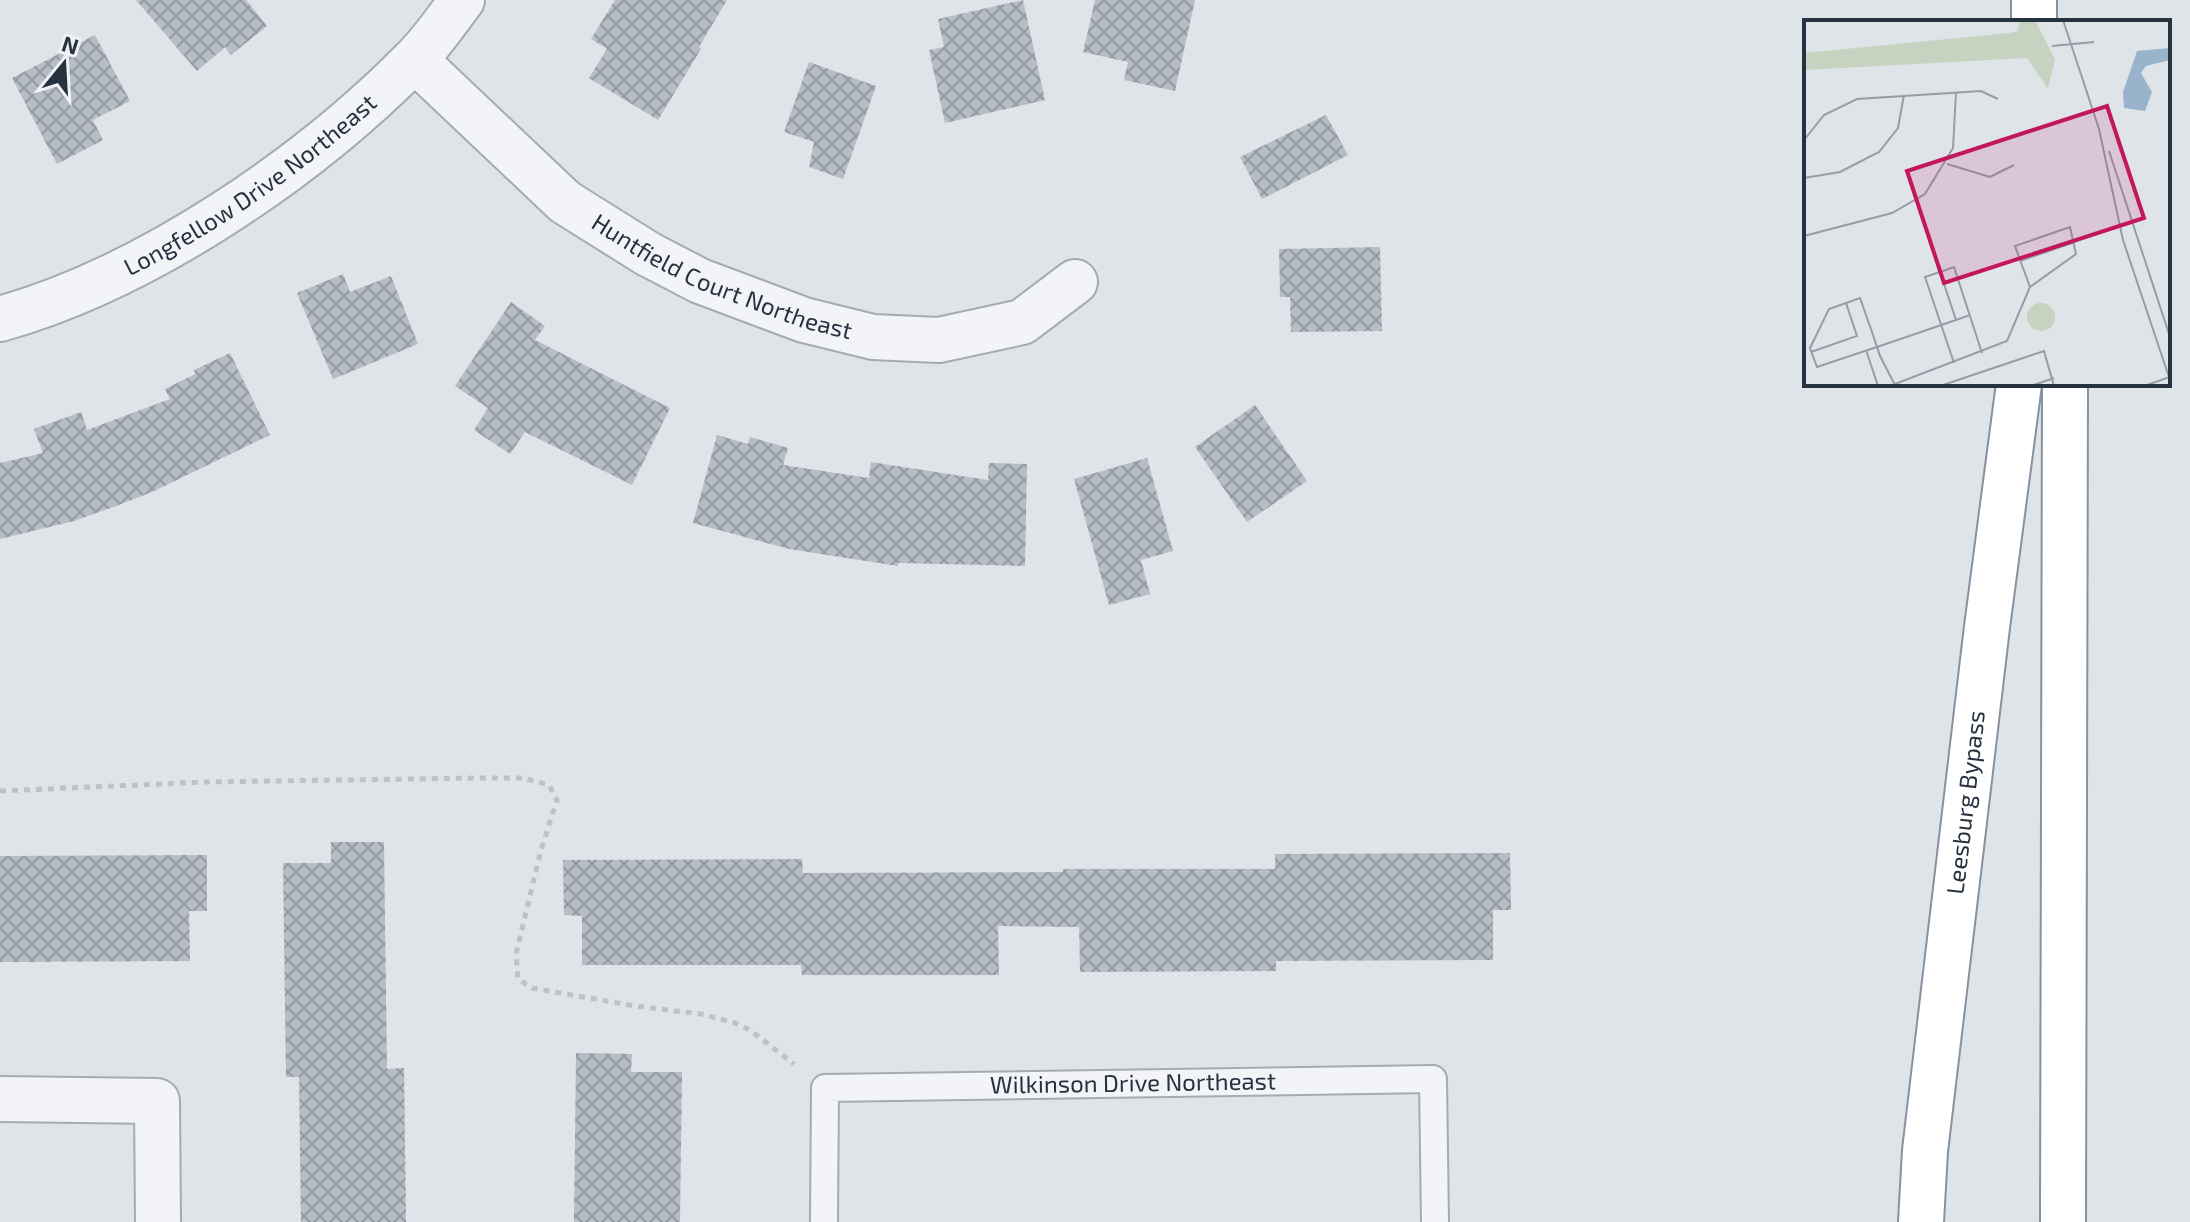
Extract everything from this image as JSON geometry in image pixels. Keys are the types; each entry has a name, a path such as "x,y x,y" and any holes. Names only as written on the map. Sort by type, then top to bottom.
{"highway":[{"name":"Leesburg Bypass","path":"1921,1222 1925,1151 2019,386"},
{"path":"2063,1222 2065,386"}],"street":[{"name":"Longfellow Drive Northeast","path":"0,319 99,281 200,229 298,161 369,102 415,60 462,0"},
{"name":"Huntfield Court Northeast","path":"415,60 565,202 648,254 700,281 804,320 873,337 939,340 1022,322 1075,282"},
{"path":"0,1099 157,1101 158,1222"}],"lane":[{"name":"Wilkinson Drive Northeast","path":"825,1088 1433,1079 1435,1222"},
{"path":"824,1222 825,1088"}],"path":[{"path":"0,791 205,782 480,778 523,778 549,785 557,800 541,850 516,954 518,979 532,988 701,1014 735,1023 750,1030 825,1088"}],"building":[{"path":"136,0 246,0 267,26 231,55 225,47 197,71"},
{"path":"615,0 727,0 658,120 589,78 607,49 591,39"},
{"path":"1023,0 1045,100 945,123 929,50 944,47 938,19"},
{"path":"1095,0 1195,0 1175,91 1124,80 1128,62 1083,52"},
{"path":"95,35 130,101 93,120 103,140 57,164 12,78"},
{"path":"809,62 876,86 843,179 809,167 814,142 784,132"},
{"path":"1326,115 1348,155 1262,199 1240,157"},
{"path":"1380,247 1382,331 1291,332 1290,297 1280,297 1279,249"},
{"path":"343,274 350,292 391,276 418,344 333,379 297,293"},
{"path":"511,302 545,326 535,340 670,408 632,485 525,432 510,454 474,430 488,408 455,386"},
{"path":"230,353 270,435 116,506 74,521 0,539 0,463 43,453 34,429 81,412 87,430 170,399 165,389 195,374 194,370"},
{"path":"1255,405 1307,481 1247,522 1195,447"},
{"path":"717,435 748,444 750,437 788,448 783,465 869,478 871,462 988,480 989,463 1027,464 1025,566 898,563 898,566 789,549 693,523"},
{"path":"1147,458 1173,551 1141,560 1150,594 1109,605 1074,479"},
{"path":"331,842 384,842 387,1069 404,1068 406,1222 301,1222 299,1077 286,1077 283,863 331,863"},
{"path":"1510,853 1511,910 1493,910 1493,960 1276,961 1276,971 1080,972 1079,927 998,926 999,975 802,975 801,965 582,965 582,916 564,915 563,860 802,859 803,873 1063,872 1063,869 1275,869 1275,854"},
{"path":"207,855 207,911 189,911 190,961 0,962 0,856"},
{"path":"576,1053 632,1054 631,1072 682,1072 680,1222 574,1222"}]}
